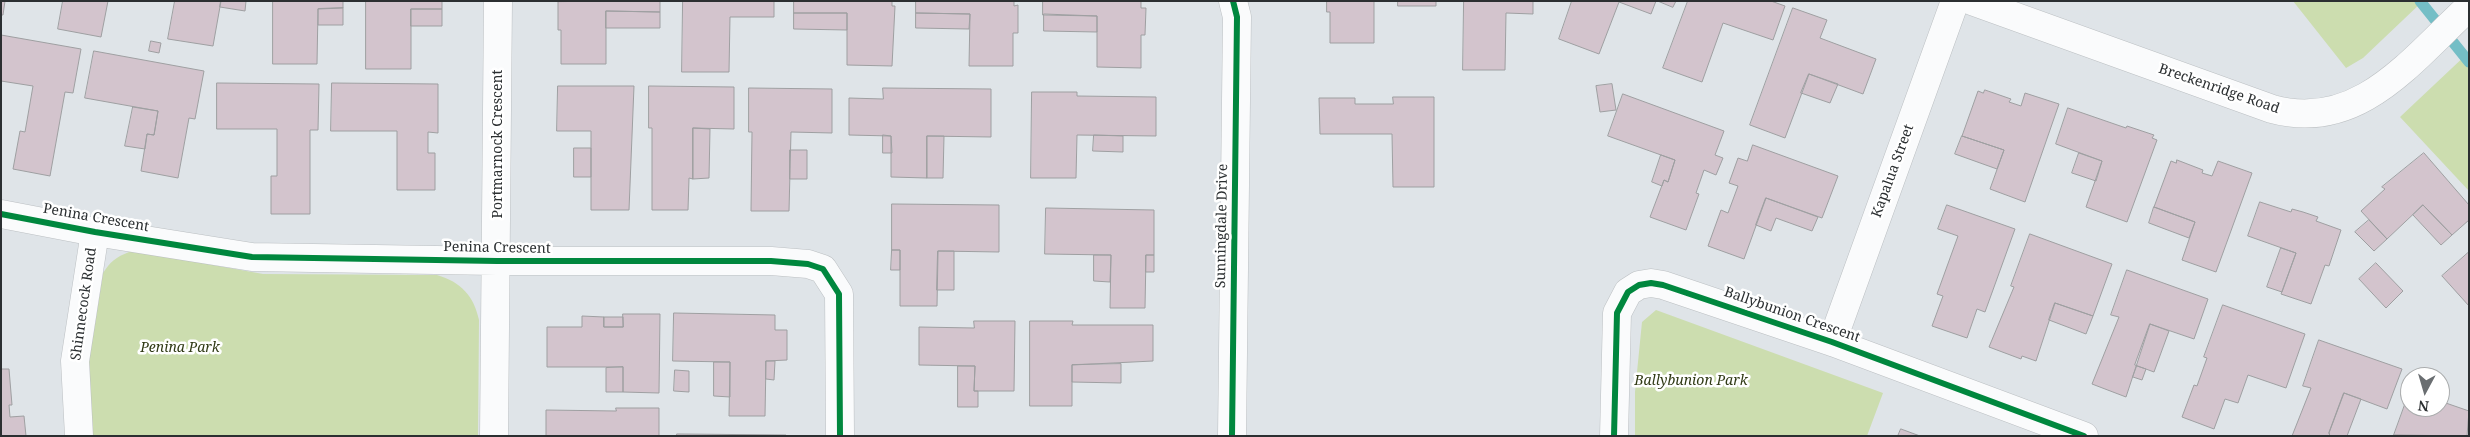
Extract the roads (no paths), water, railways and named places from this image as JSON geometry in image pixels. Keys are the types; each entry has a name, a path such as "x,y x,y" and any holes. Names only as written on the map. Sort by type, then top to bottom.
{"street":[{"name":"Portmarnock Crescent","path":"494,436 498,1"},
{"name":"Kapalua Street","path":"1832,342 1955,1"},
{"name":"Breckenridge Road","path":"1972,1 2283,112 2318,114 2352,105 2375,93 2469,7"},
{"name":"Sunningdale Drive","path":"1232,436 1237,6"},
{"name":"Penina Crescent","path":"1,214 95,232 252,257 497,261 771,261 808,264 823,269 839,294 840,436"},
{"name":"Shinnecock Road","path":"79,436 76,354 95,232"},
{"name":"Ballybunion Crescent","path":"1614,436 1616,313 1628,292 1639,285 1651,283 1664,285 1832,342 2070,433"}],"waterway":[{"path":"2420,1 2469,62"}],"park label":[{"name":"Penina Park","path":"180,348"},
{"name":"Ballybunion Park","path":"1691,381"}]}
